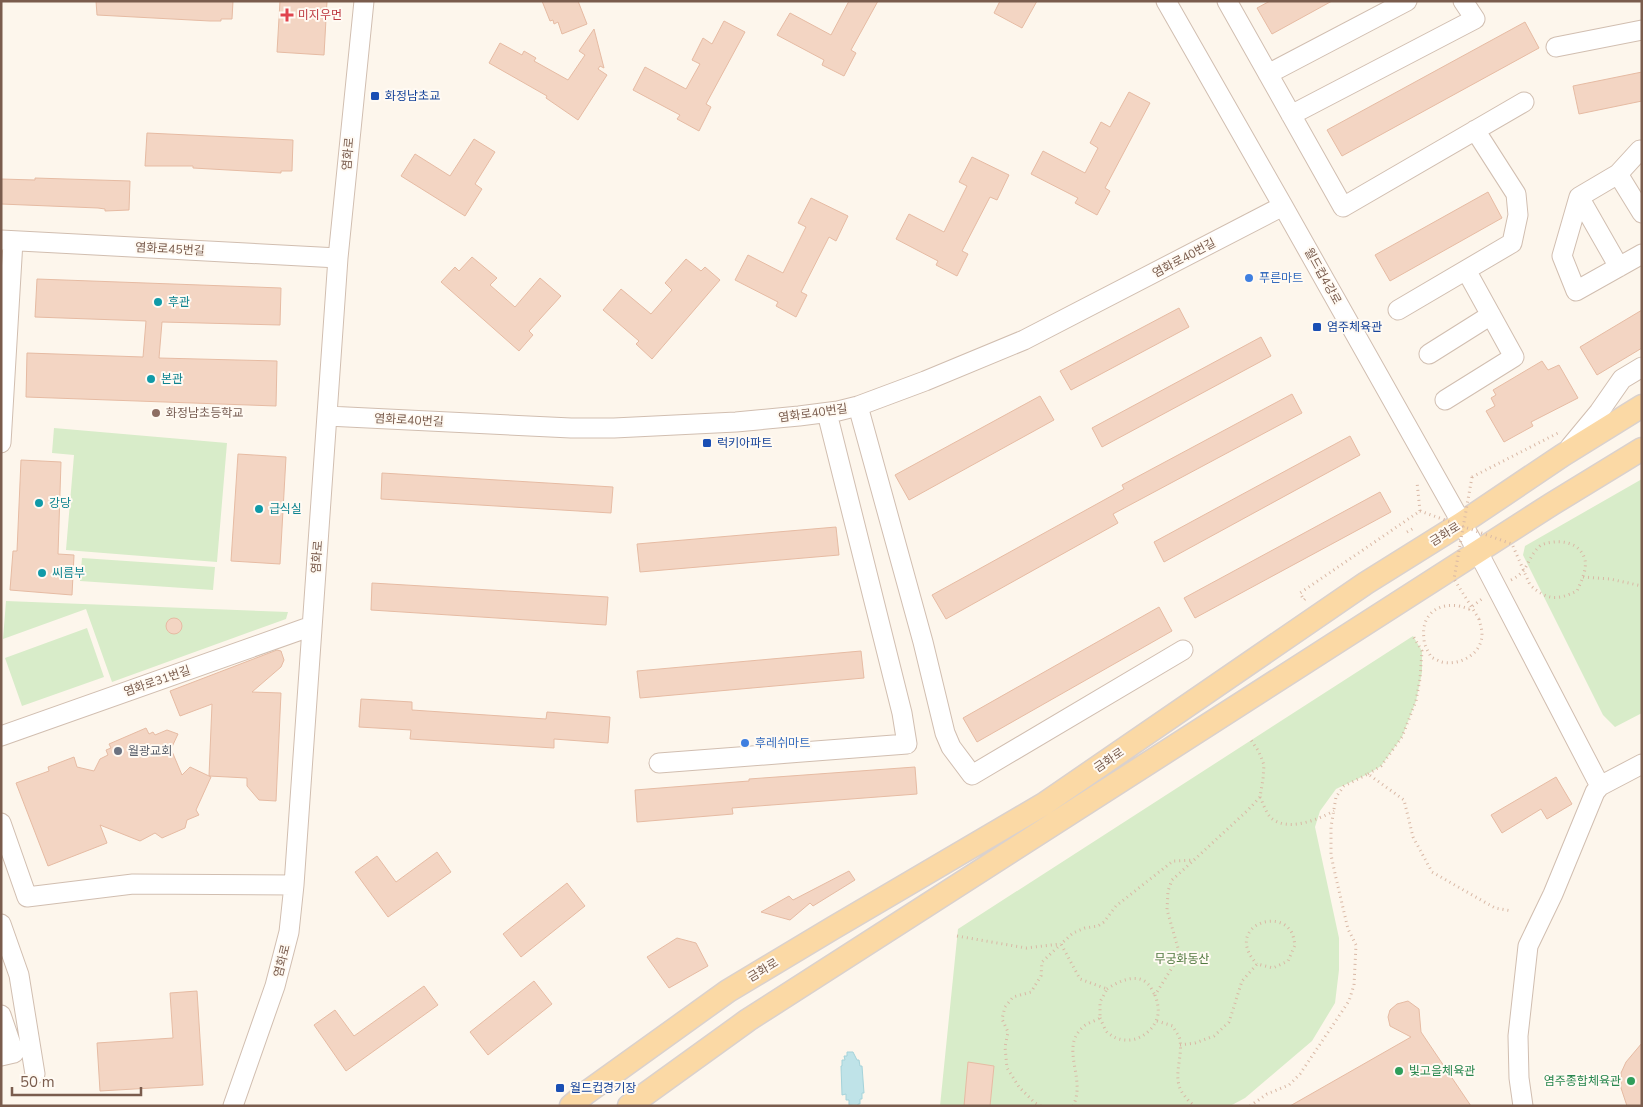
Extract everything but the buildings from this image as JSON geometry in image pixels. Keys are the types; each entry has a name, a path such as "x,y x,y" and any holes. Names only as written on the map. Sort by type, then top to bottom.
{"main road":[{"name":"금화로","path":"572,1106 586,1093 728,991 1044,804 1366,583 1463,525 1563,455 1642,406"},
{"name":"금화로","path":"629,1106 748,1020 1552,504 1642,450"}],"street":[{"name":"염화로","path":"233,1106 276,986 289,932 294,885 338,258 364,1"},
{"name":"월드컵4강로","path":"1166,1 1478,552 1600,786"},
{"path":"1227,1 1343,207 1524,102"},
{"path":"1268,74 1407,1"},
{"path":"1291,115 1475,19 1463,1"},
{"path":"1556,47 1642,30"},
{"path":"1398,310 1512,243 1518,216 1516,194 1475,130"},
{"path":"1641,149 1618,174 1579,197 1562,256 1576,291 1642,254"},
{"path":"1618,174 1642,213"},
{"path":"1579,197 1619,267"},
{"name":"염화로40번길","path":"327,416 571,428 614,428 736,422 827,413 858,406 959,368 1024,340 1283,206"},
{"name":"염화로45번길","path":"7,240 338,258"},
{"path":"1,444 7,240"},
{"path":"1446,400 1514,357 1466,270"},
{"path":"1429,354 1491,315"},
{"path":"1563,455 1599,412 1622,379 1642,367"},
{"path":"858,406 923,642 945,733 951,746 972,775 1183,650"},
{"path":"659,763 908,744 902,713 827,413"},
{"name":"염화로31번길","path":"1,736 312,626"},
{"path":"1523,1106 1519,1078 1518,1036 1528,946 1553,894 1595,792 1600,786 1642,764"},
{"path":"1,823 27,897 132,884 294,885"},
{"path":"1,924 19,975 35,1074"},
{"path":"1,1015 14,1053 1,1056"}],"path":[{"path":"1312,594 1304,600 1300,593 1420,511 1463,525 1512,544 1530,585 1542,595 1558,598 1576,591 1583,577 1585,561 1580,551 1563,541 1547,542 1535,550 1521,576 1497,587 1469,609 1459,605 1438,608 1428,616 1424,624 1424,640 1432,657 1442,662 1453,663 1462,660 1474,654 1479,646 1482,635 1479,619 1454,579 1463,525 1472,477 1565,429"},
{"path":"1406,533 1414,528"},
{"path":"1583,577 1610,579 1642,586"},
{"path":"1250,1106 1267,1094 1289,1085 1300,1074 1349,1001 1354,985 1356,945 1348,929 1331,855 1331,826 1336,797 1344,786 1381,766 1402,736 1416,701 1420,679 1422,651 1413,636"},
{"path":"1154,995 1178,958 1178,948 1167,910 1168,891 1172,880 1260,797 1264,779 1264,765 1259,752 1251,740"},
{"path":"1368,774 1404,800 1412,838 1432,872 1495,908 1512,911"},
{"path":"1260,797 1270,817 1284,825 1317,820 1334,811"},
{"path":"1041,1106 1019,1087 1007,1068 1005,1047 1008,1032 1002,1019 1005,1007 1013,997 1032,992 1041,976 1042,962 1073,933 1085,928 1098,926 1104,922 1116,906 1173,861 1194,860"},
{"path":"1267,921 1279,921 1291,930 1295,945 1288,961 1273,968 1257,964 1250,956 1246,946 1248,935 1255,926 1267,921"},
{"path":"957,936 1026,948 1061,944"},
{"path":"1061,944 1080,979 1106,989"},
{"path":"1180,1044 1195,1043 1214,1036 1229,1022 1242,981 1257,964"},
{"path":"1129,979 1141,980 1148,984 1158,1004 1157,1021 1148,1032 1136,1040 1124,1040 1106,1031 1100,1018 1100,1002 1106,989 1118,981 1129,979"},
{"path":"1073,1106 1078,1086 1072,1042 1083,1027 1100,1018"},
{"path":"1157,1021 1173,1026 1180,1038 1178,1088 1191,1104 1195,1106"}],"green space":[{"path":"54,428 227,443 217,562 66,550 74,455 52,453"},
{"path":"1642,479 1642,713 1615,727 1603,715 1523,555 1525,546"},
{"path":"82,558 215,567 213,590 80,581"},
{"path":"6,601 288,612 286,619 112,682 86,609 3,639"},
{"path":"87,628 104,677 22,706 5,658"},
{"name":"무궁화동산","path":"1413,636 1422,651 1422,672 1416,701 1402,737 1381,766 1336,789 1320,811 1315,827 1339,938 1339,970 1335,1003 1312,1041 1245,1098 1230,1106 940,1106 958,929"}],"water":[{"path":"847,1052 853,1052 857,1060 859,1060 860,1066 862,1066 864,1093 862,1093 862,1099 860,1099 858,1106 849,1105 849,1100 846,1100 846,1094 842,1095 841,1066 842,1060 845,1060 844,1056 847,1056"}],"place":[{"name":"미지우먼","path":"287,15"},
{"name":"화정남초교","path":"375,96"},
{"name":"푸른마트","path":"1249,278"},
{"name":"후관","path":"158,302"},
{"name":"염주체육관","path":"1317,327"},
{"name":"본관","path":"151,379"},
{"name":"화정남초등학교","path":"156,413"},
{"name":"럭키아파트","path":"707,443"},
{"name":"강당","path":"39,503"},
{"name":"급식실","path":"259,509"},
{"name":"씨름부","path":"42,573"},
{"name":"후레쉬마트","path":"745,743"},
{"name":"월광교회","path":"118,751"},
{"name":"빛고을체육관","path":"1399,1071"},
{"name":"염주종합체육관","path":"1631,1081"},
{"name":"월드컵경기장","path":"560,1088"}]}
